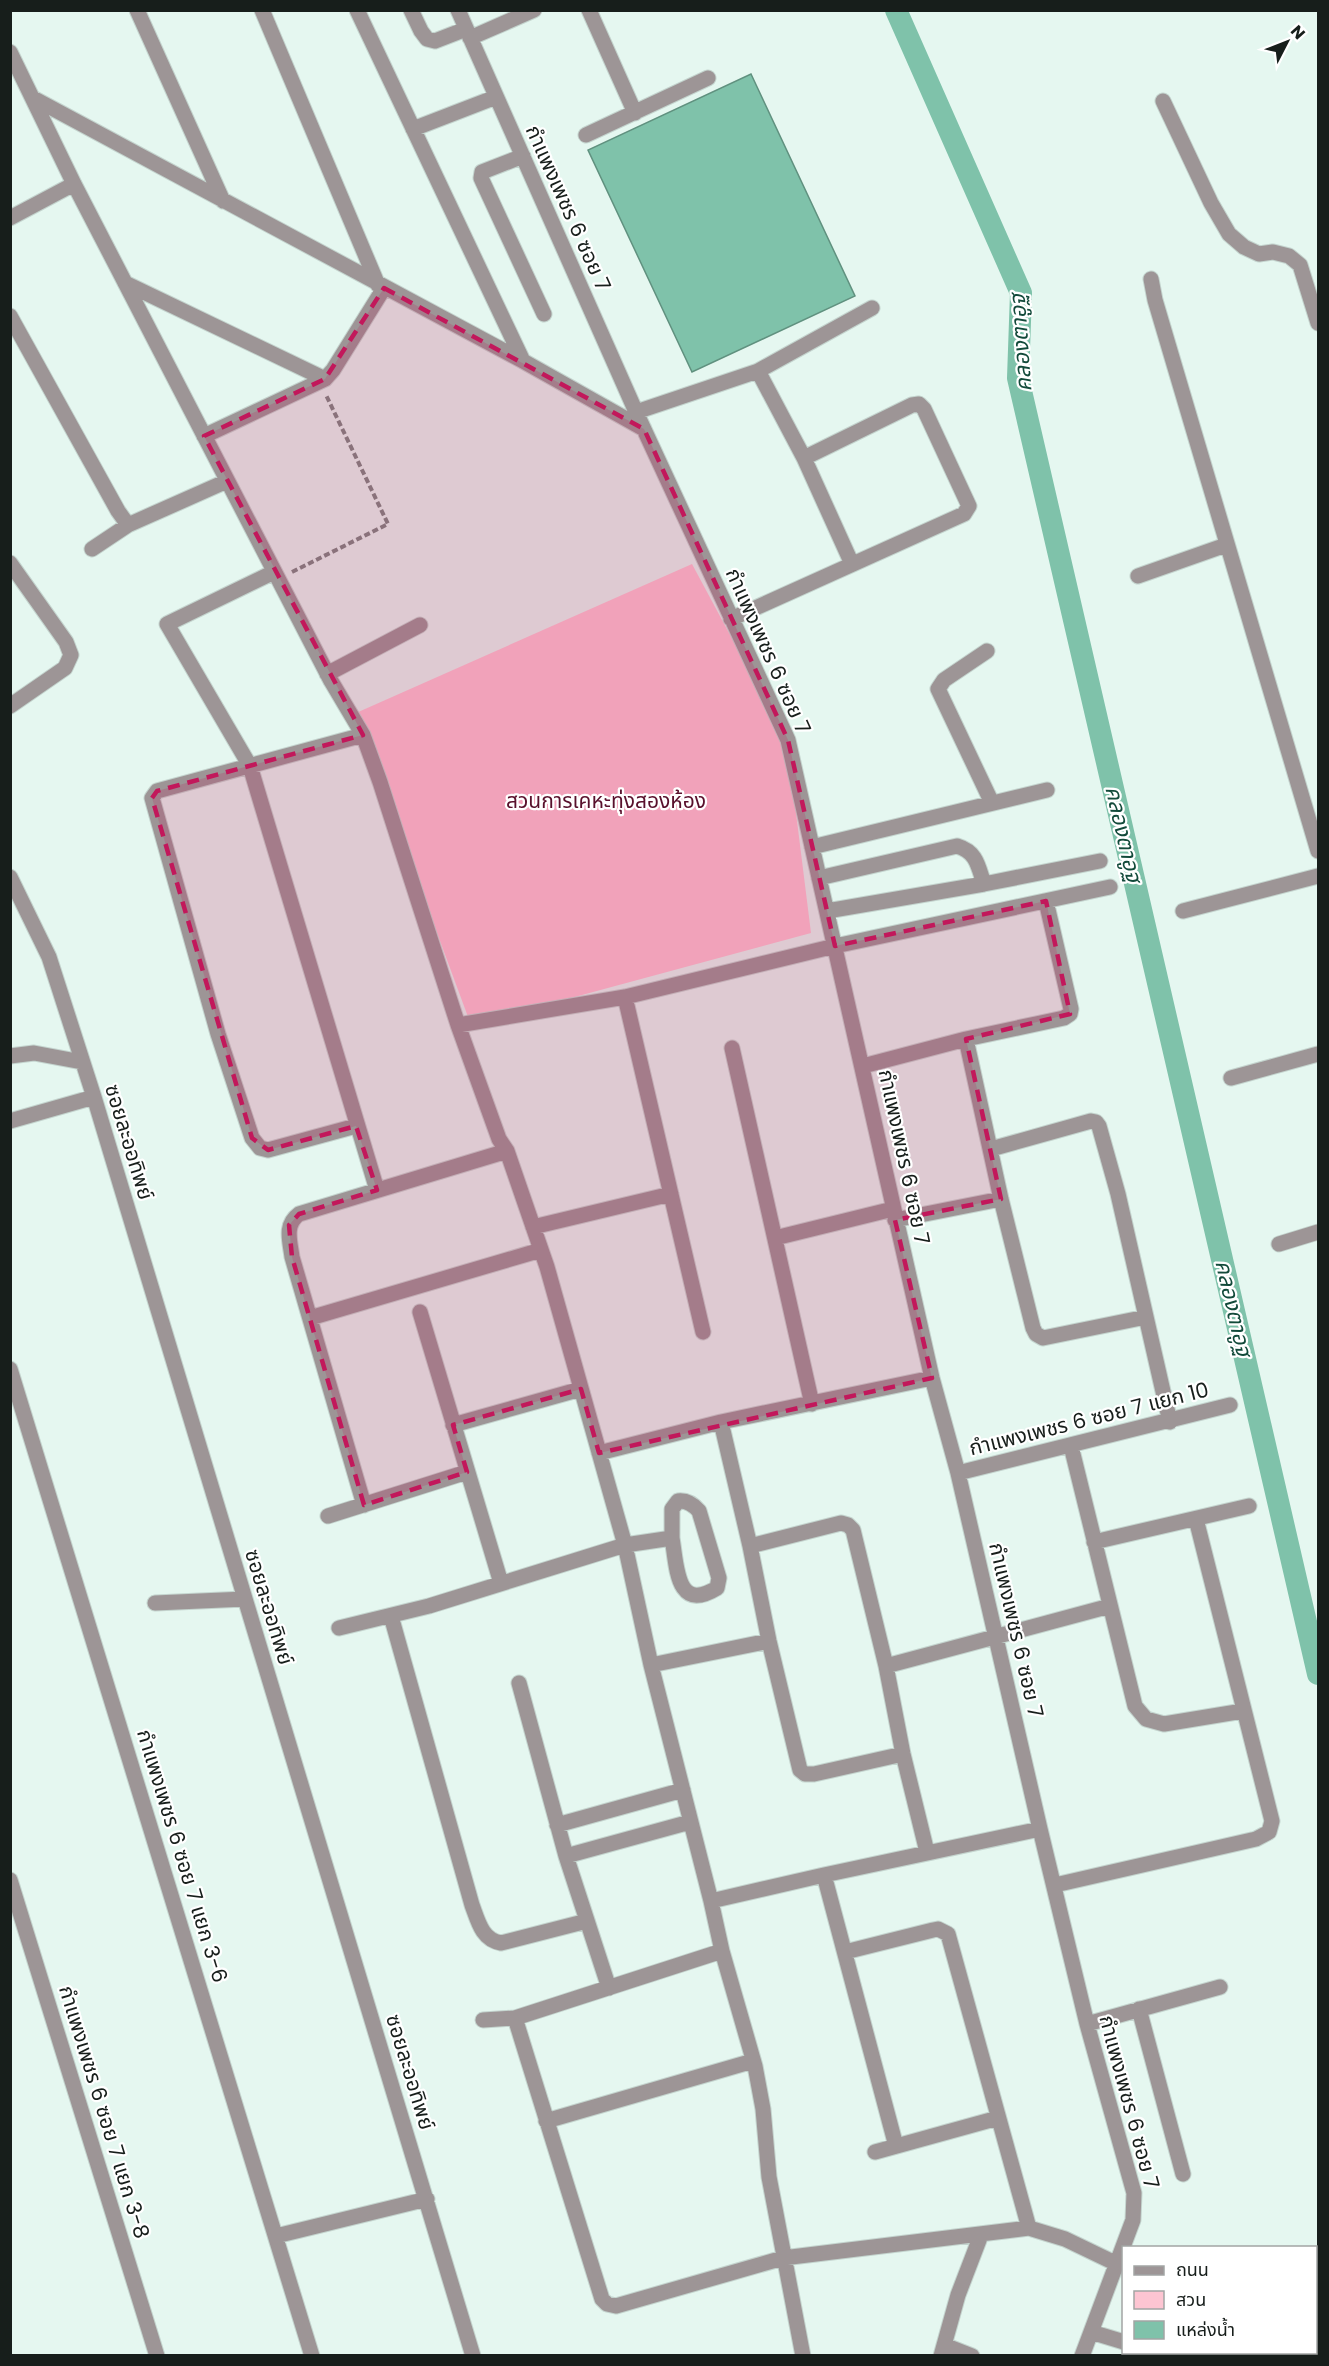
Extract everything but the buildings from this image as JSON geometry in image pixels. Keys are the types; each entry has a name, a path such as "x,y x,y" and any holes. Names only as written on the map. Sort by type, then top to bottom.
{"street":[{"path":"137,10 224,201"},
{"path":"262,10 381,287"},
{"path":"357,10 523,361"},
{"path":"411,10 427,39 435,41 468,34 534,10"},
{"name":"กำแพงเพชร 6 ซอย 7","path":"458,10 636,412 788,740 932,1378 958,1473 1087,2024 1134,2193 1133,2220 1124,2246"},
{"path":"590,10 635,113"},
{"path":"10,52 125,284 327,674 363,735 380,782 458,1025 499,1139 507,1151 541,1250 625,1545 651,1665 722,1951 753,2061 763,2109 769,2176 803,2355"},
{"path":"586,135 708,78"},
{"path":"413,129 496,97"},
{"path":"33,98 381,287 523,361 644,429"},
{"path":"1163,101 1211,203 1229,234 1244,247 1259,254 1273,252 1289,256 1300,265 1318,323"},
{"path":"523,156 488,169 483,172 481,178 544,314"},
{"path":"10,218 74,184"},
{"path":"1151,279 1155,300 1226,545 1318,850"},
{"path":"125,284 322,380"},
{"path":"204,436 322,380 333,370 381,287"},
{"path":"636,412 758,371 872,308"},
{"path":"10,316 118,511 128,525"},
{"path":"758,371 804,458 852,564"},
{"path":"731,618 964,514 969,506 924,409 919,404 912,405 804,458"},
{"path":"92,549 128,525 227,481"},
{"path":"1138,576 1226,545"},
{"path":"10,563 66,642 70,655 65,668 10,706"},
{"path":"276,576 167,624 250,766 377,1190"},
{"path":"327,674 420,625"},
{"path":"987,651 944,680 938,689 992,803"},
{"path":"356,1126 268,1150 260,1148 252,1138 218,1034 152,798 158,791 363,735"},
{"path":"812,847 1047,790"},
{"path":"819,878 957,846 966,849 976,857 984,884"},
{"path":"827,911 1100,861"},
{"name":"ซอยละออทิพย์","path":"10,876 48,957 94,1097 473,2355"},
{"path":"1183,912 1318,876"},
{"path":"458,1025 625,997 835,946 1110,887"},
{"path":"863,1066 966,1039 1064,1018 1070,1014 1071,1009 1046,901"},
{"path":"625,997 703,1332"},
{"path":"966,1039 1001,1199 1036,1334 1043,1338 1146,1317"},
{"path":"732,1048 812,1404"},
{"path":"10,1056 34,1053 82,1062"},
{"path":"1231,1078 1318,1054"},
{"path":"10,1121 94,1097"},
{"path":"991,1149 1091,1121 1096,1122 1099,1126 1118,1194 1170,1422"},
{"path":"364,1505 292,1257 289,1238 292,1219 299,1214 507,1151"},
{"path":"533,1227 671,1194"},
{"path":"775,1238 894,1215 1001,1199"},
{"path":"1279,1244 1318,1232"},
{"path":"310,1318 541,1250"},
{"path":"420,1312 501,1583"},
{"name":"กำแพงเพชร 6 ซอย 7 แยก 3-6","path":"10,1369 312,2355"},
{"path":"599,1453 721,1422 932,1378"},
{"path":"453,1425 581,1389"},
{"name":"กำแพงเพชร 6 ซอย 7 แยก 10","path":"958,1473 1170,1422 1230,1405"},
{"path":"721,1422 800,1770 805,1774 814,1774 903,1754"},
{"path":"1071,1446 1134,1706 1146,1719 1164,1724 1243,1711"},
{"path":"328,1516 467,1472"},
{"path":"678,1501 694,1505 699,1511 719,1578 717,1588 700,1597 687,1593 681,1583 672,1538 674,1505 678,1501"},
{"path":"1094,1542 1249,1506"},
{"path":"1055,1885 1256,1839 1269,1832 1272,1821 1196,1519"},
{"path":"750,1546 841,1523 854,1530 927,1852"},
{"path":"339,1628 429,1606 625,1545 672,1538"},
{"path":"155,1604 245,1599"},
{"path":"886,1666 1110,1606"},
{"path":"391,1616 472,1905 482,1931 493,1942 501,1943 587,1921"},
{"path":"651,1665 769,1641"},
{"path":"519,1683 566,1856 609,1988"},
{"path":"557,1825 683,1790"},
{"path":"566,1856 690,1822"},
{"path":"711,1901 1040,1829"},
{"path":"824,1875 896,2146"},
{"name":"กำแพงเพชร 6 ซอย 7 แยก 3-8","path":"10,1880 14,1905 157,2355"},
{"path":"844,1952 938,1929 948,1934 1029,2228"},
{"path":"483,2020 515,2018 722,1951"},
{"path":"1087,2024 1220,1987"},
{"path":"1139,2009 1183,2174"},
{"path":"515,2018 602,2299 608,2304 616,2306 783,2258 1029,2228 1065,2239 1117,2264"},
{"path":"546,2121 753,2061"},
{"path":"875,2152 998,2118"},
{"path":"276,2235 427,2199"},
{"path":"972,2355 942,2350 958,2295 981,2235"},
{"name":"กำแพงเพชร 6 ซอย 7","path":"1082,2355 1122,2250"},
{"path":"1091,2332 1122,2341"}],"path":[{"path":"276,576 388,524 322,380"}],"highlighted area":[{"path":"384,288 644,429 788,740 835,946 1046,901 1070,1014 966,1039 1001,1199 895,1220 932,1378 599,1453 581,1389 453,1425 467,1472 364,1505 292,1257 289,1225 299,1214 377,1190 356,1126 268,1150 252,1138 152,798 157,791 363,735 204,436 325,379"}],"green space":[{"name":"สวนการเคหะทุ่งสองห้อง","path":"692,564 787,741 811,933 471,1025 356,713"}],"water":[{"path":"751,74 855,296 692,372 588,150"}],"waterway":[{"name":"คลองตาอูฐ","path":"896,10 1021,293 1018,378 1318,1674"}]}
